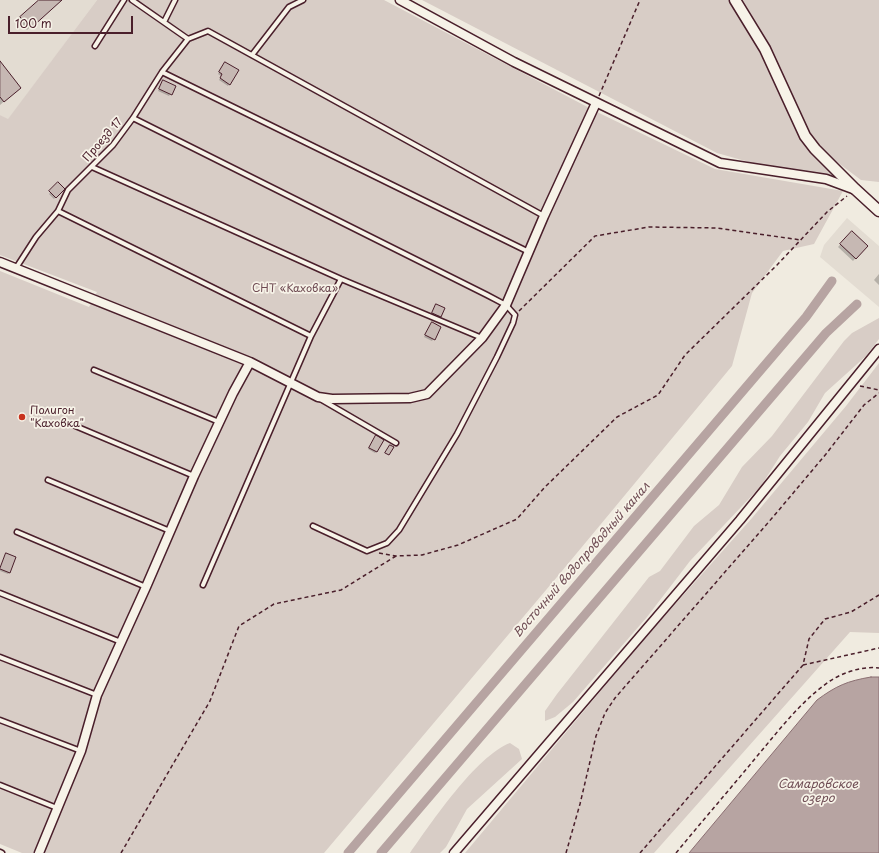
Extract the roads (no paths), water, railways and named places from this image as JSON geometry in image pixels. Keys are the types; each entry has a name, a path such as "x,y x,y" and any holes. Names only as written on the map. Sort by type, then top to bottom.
{"street":[{"path":"400,0 514,62 720,163 826,179 855,189"},
{"path":"735,0 765,49 805,136 815,149 879,211"},
{"path":"0,262 250,362 318,397 332,399 410,398 427,394 482,338 506,305 544,216 596,103"},
{"path":"454,853 740,520 879,349"},
{"path":"38,853 81,752 97,695 218,422 250,362"}],"lane":[{"path":"95,46 124,0"},
{"path":"132,0 188,39"},
{"path":"164,22 175,0"},
{"path":"303,0 289,7 252,55 544,216"},
{"name":"Проезд 17","path":"16,268 36,237 58,211 68,190 113,145 133,118 162,72 188,39 208,31 252,55"},
{"path":"162,72 529,252"},
{"path":"133,118 506,305 515,315 513,323 497,357 457,434 399,530 387,543 367,551 314,526"},
{"path":"92,167 341,279 482,338"},
{"path":"58,211 311,336"},
{"path":"203,585 311,336 341,279"},
{"path":"94,370 218,422"},
{"path":"318,397 396,444"},
{"path":"73,425 194,476"},
{"path":"48,480 170,531"},
{"path":"16,532 146,587"},
{"path":"0,593 121,642"},
{"path":"0,656 97,695"},
{"path":"0,720 81,752"},
{"path":"0,785 57,808"}],"water":[{"name":"Самаровское озеро","path":"879,677 879,853 689,853 817,700 842,685 855,680"}],"waterway":[{"name":"Восточный водопроводный канал","path":"348,853 806,317 832,281"},
{"name":"Восточный водопроводный канал","path":"381,853 826,333 857,304"}],"place":[{"name":"Полигон \"Каховка\"","path":"22,417"}],"park label":[{"name":"СНТ «Каховка»","path":"295,289"}]}
